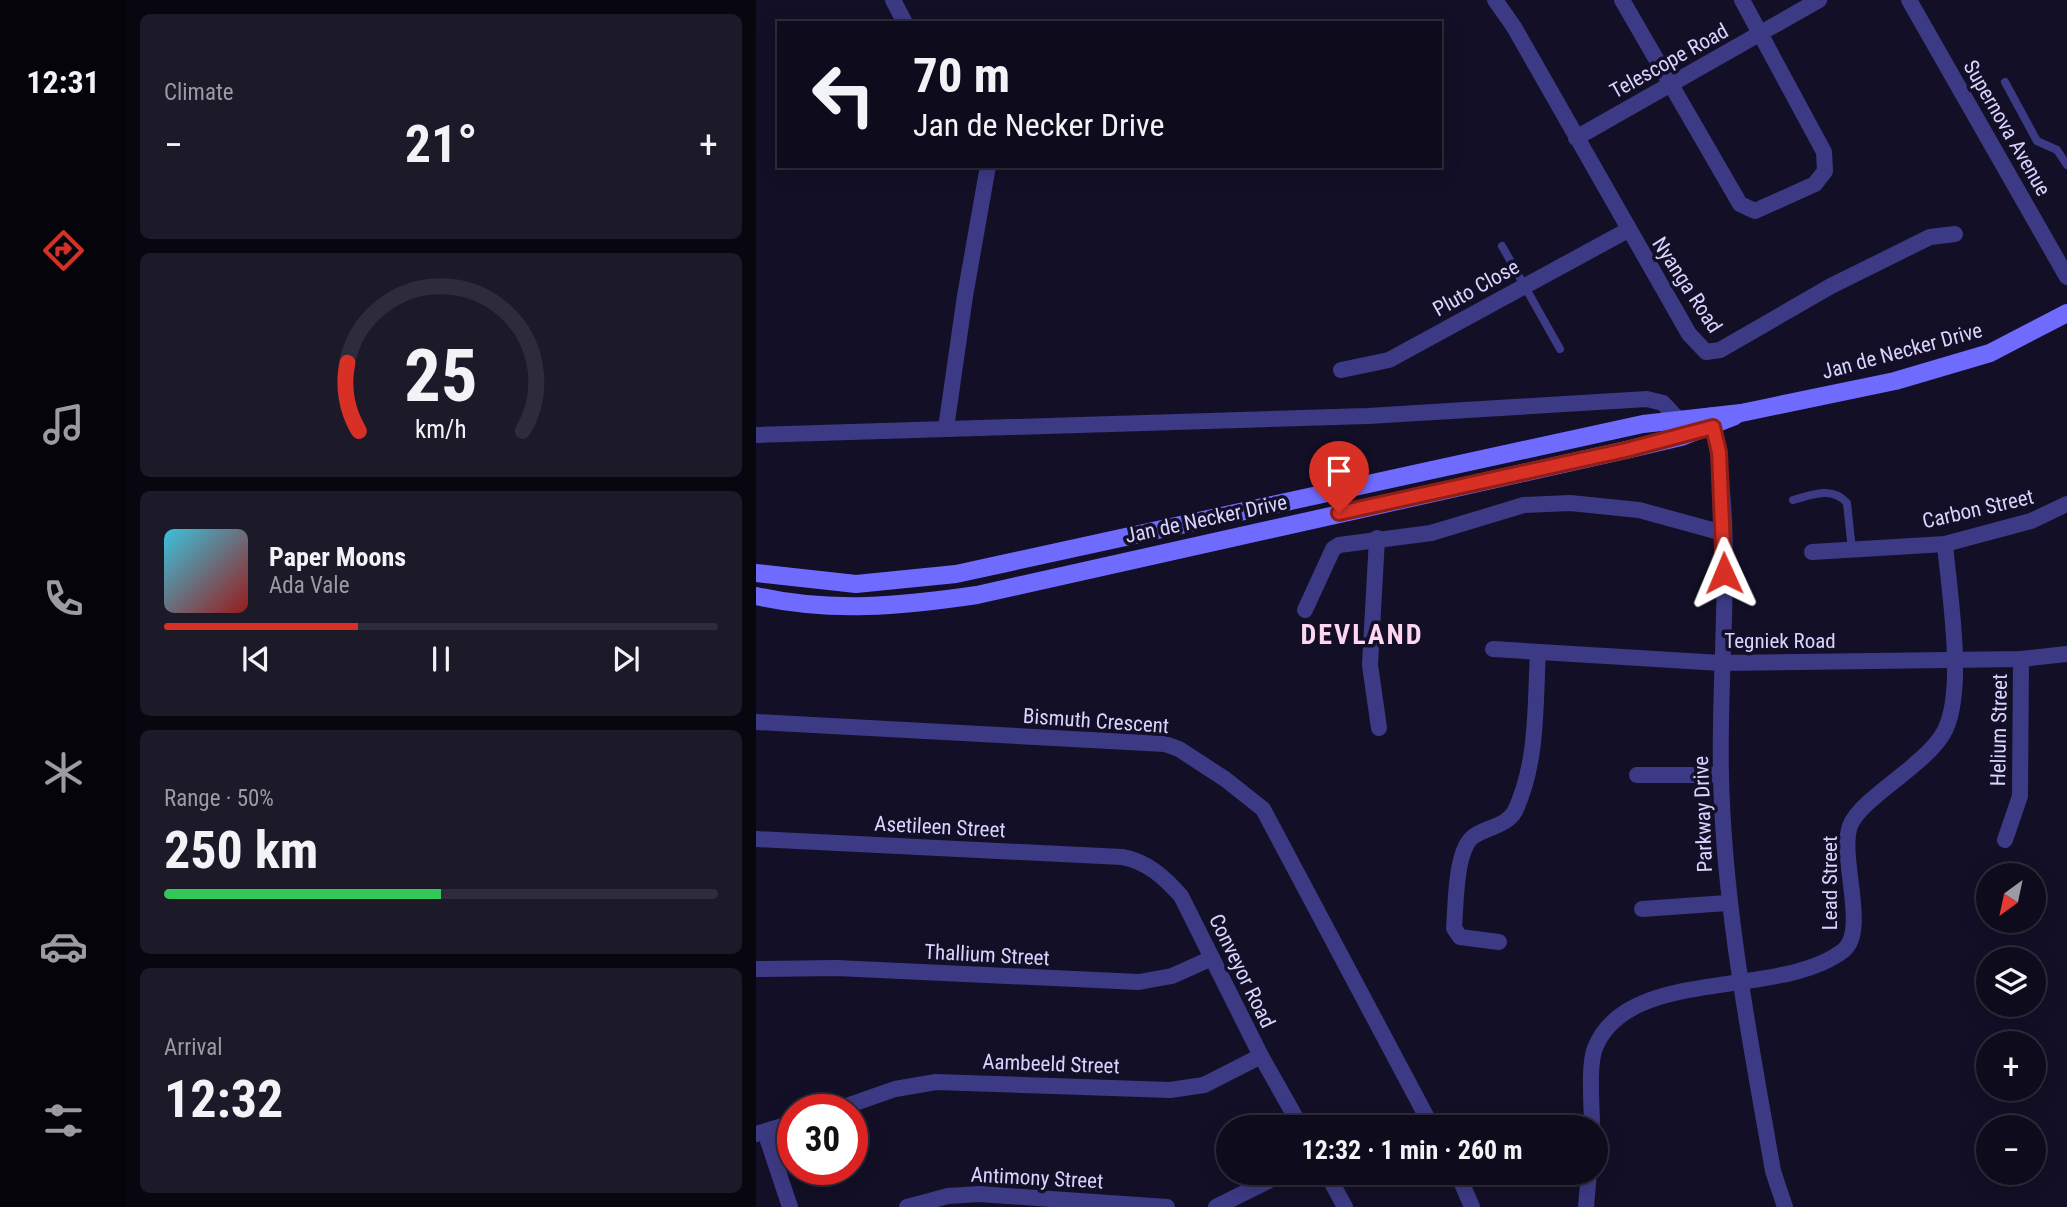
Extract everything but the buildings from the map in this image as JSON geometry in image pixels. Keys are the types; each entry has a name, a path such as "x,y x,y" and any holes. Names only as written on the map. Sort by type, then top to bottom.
{"main road":[{"name":"Jan de Necker Drive","path":"756,596 788,603 884,607 977,595 1626,450 1712,420 1895,381 1990,353 2067,313"},
{"name":"Jan de Necker Drive","path":"756,573 856,584 956,574 1386,477 1677,418 1712,420"}],"street":[{"path":"893,0 904,21"},
{"name":"Nyanga Road","path":"1495,0 1514,27 1696,345 1710,353 1930,237 1955,234"},
{"path":"1622,0 1744,207 1764,209 1810,187 1823,176 1826,165 1824,152 1742,0"},
{"name":"Telescope Road","path":"1576,138 1819,0"},
{"name":"Supernova Avenue","path":"1909,0 2067,277"},
{"path":"946,428 965,296 988,168"},
{"name":"Pluto Close","path":"1341,370 1388,360 1628,230"},
{"path":"756,435 1368,416 1647,399 1664,403 1677,418"},
{"name":"Parkway Drive","path":"1712,420 1719,452 1723,533 1721,775 1727,903 1773,1171 1785,1207"},
{"path":"1306,610 1333,549 1339,545 1431,533 1524,505 1570,503 1639,510 1723,533"},
{"name":"Carbon Street","path":"1812,552 1945,544 2031,521 2067,504"},
{"path":"1377,538 1370,665 1379,728"},
{"path":"1945,544 1954,660"},
{"name":"Tegniek Road","path":"1493,649 1721,663 2021,659 2067,654"},
{"path":"1499,942 1460,937 1456,933 1454,928 1462,851 1474,836 1509,819 1514,812 1531,765 1538,652"},
{"name":"Helium Street","path":"2005,840 2020,796 2021,659"},
{"name":"Lead Street","path":"1740,983 1825,961 1849,944 1853,923 1848,848 1850,825 1863,809 1928,752 1946,729 1952,701 1954,660"},
{"name":"Bismuth Crescent","path":"756,722 1097,738 1165,744 1179,749 1245,792 1263,809 1426,1115"},
{"path":"1637,775 1721,775"},
{"name":"Asetileen Street","path":"756,839 1122,857"},
{"name":"Conveyor Road","path":"1122,857 1142,863 1181,896 1261,1056 1294,1115"},
{"path":"1643,909 1727,903"},
{"name":"Thallium Street","path":"756,969 836,968 1139,982 1172,976 1212,958"},
{"path":"1591,1115 1594,1049 1609,1025 1643,1003 1740,983"},
{"name":"Aambeeld Street","path":"868,1098 895,1089 936,1082 1170,1090 1192,1088 1261,1056"},
{"path":"777,1128 760,1133 790,1207"},
{"path":"1216,1207 1260,1185"},
{"path":"1333,1185 1345,1207"},
{"path":"1463,1185 1472,1207"},
{"path":"1586,1207 1588,1185"},
{"name":"Antimony Street","path":"907,1207 948,1196 979,1194 1167,1207"}],"lane":[{"path":"2005,82 2037,141 2057,150 2067,165"},
{"path":"1502,246 1560,349"},
{"path":"1793,500 1825,492 1844,499 1852,550"}],"district":[{"name":"DEVLAND","path":"1362,634"}],"route":[{"path":"1339,513 1626,450 1713,427 1719,452 1724,573"}]}
